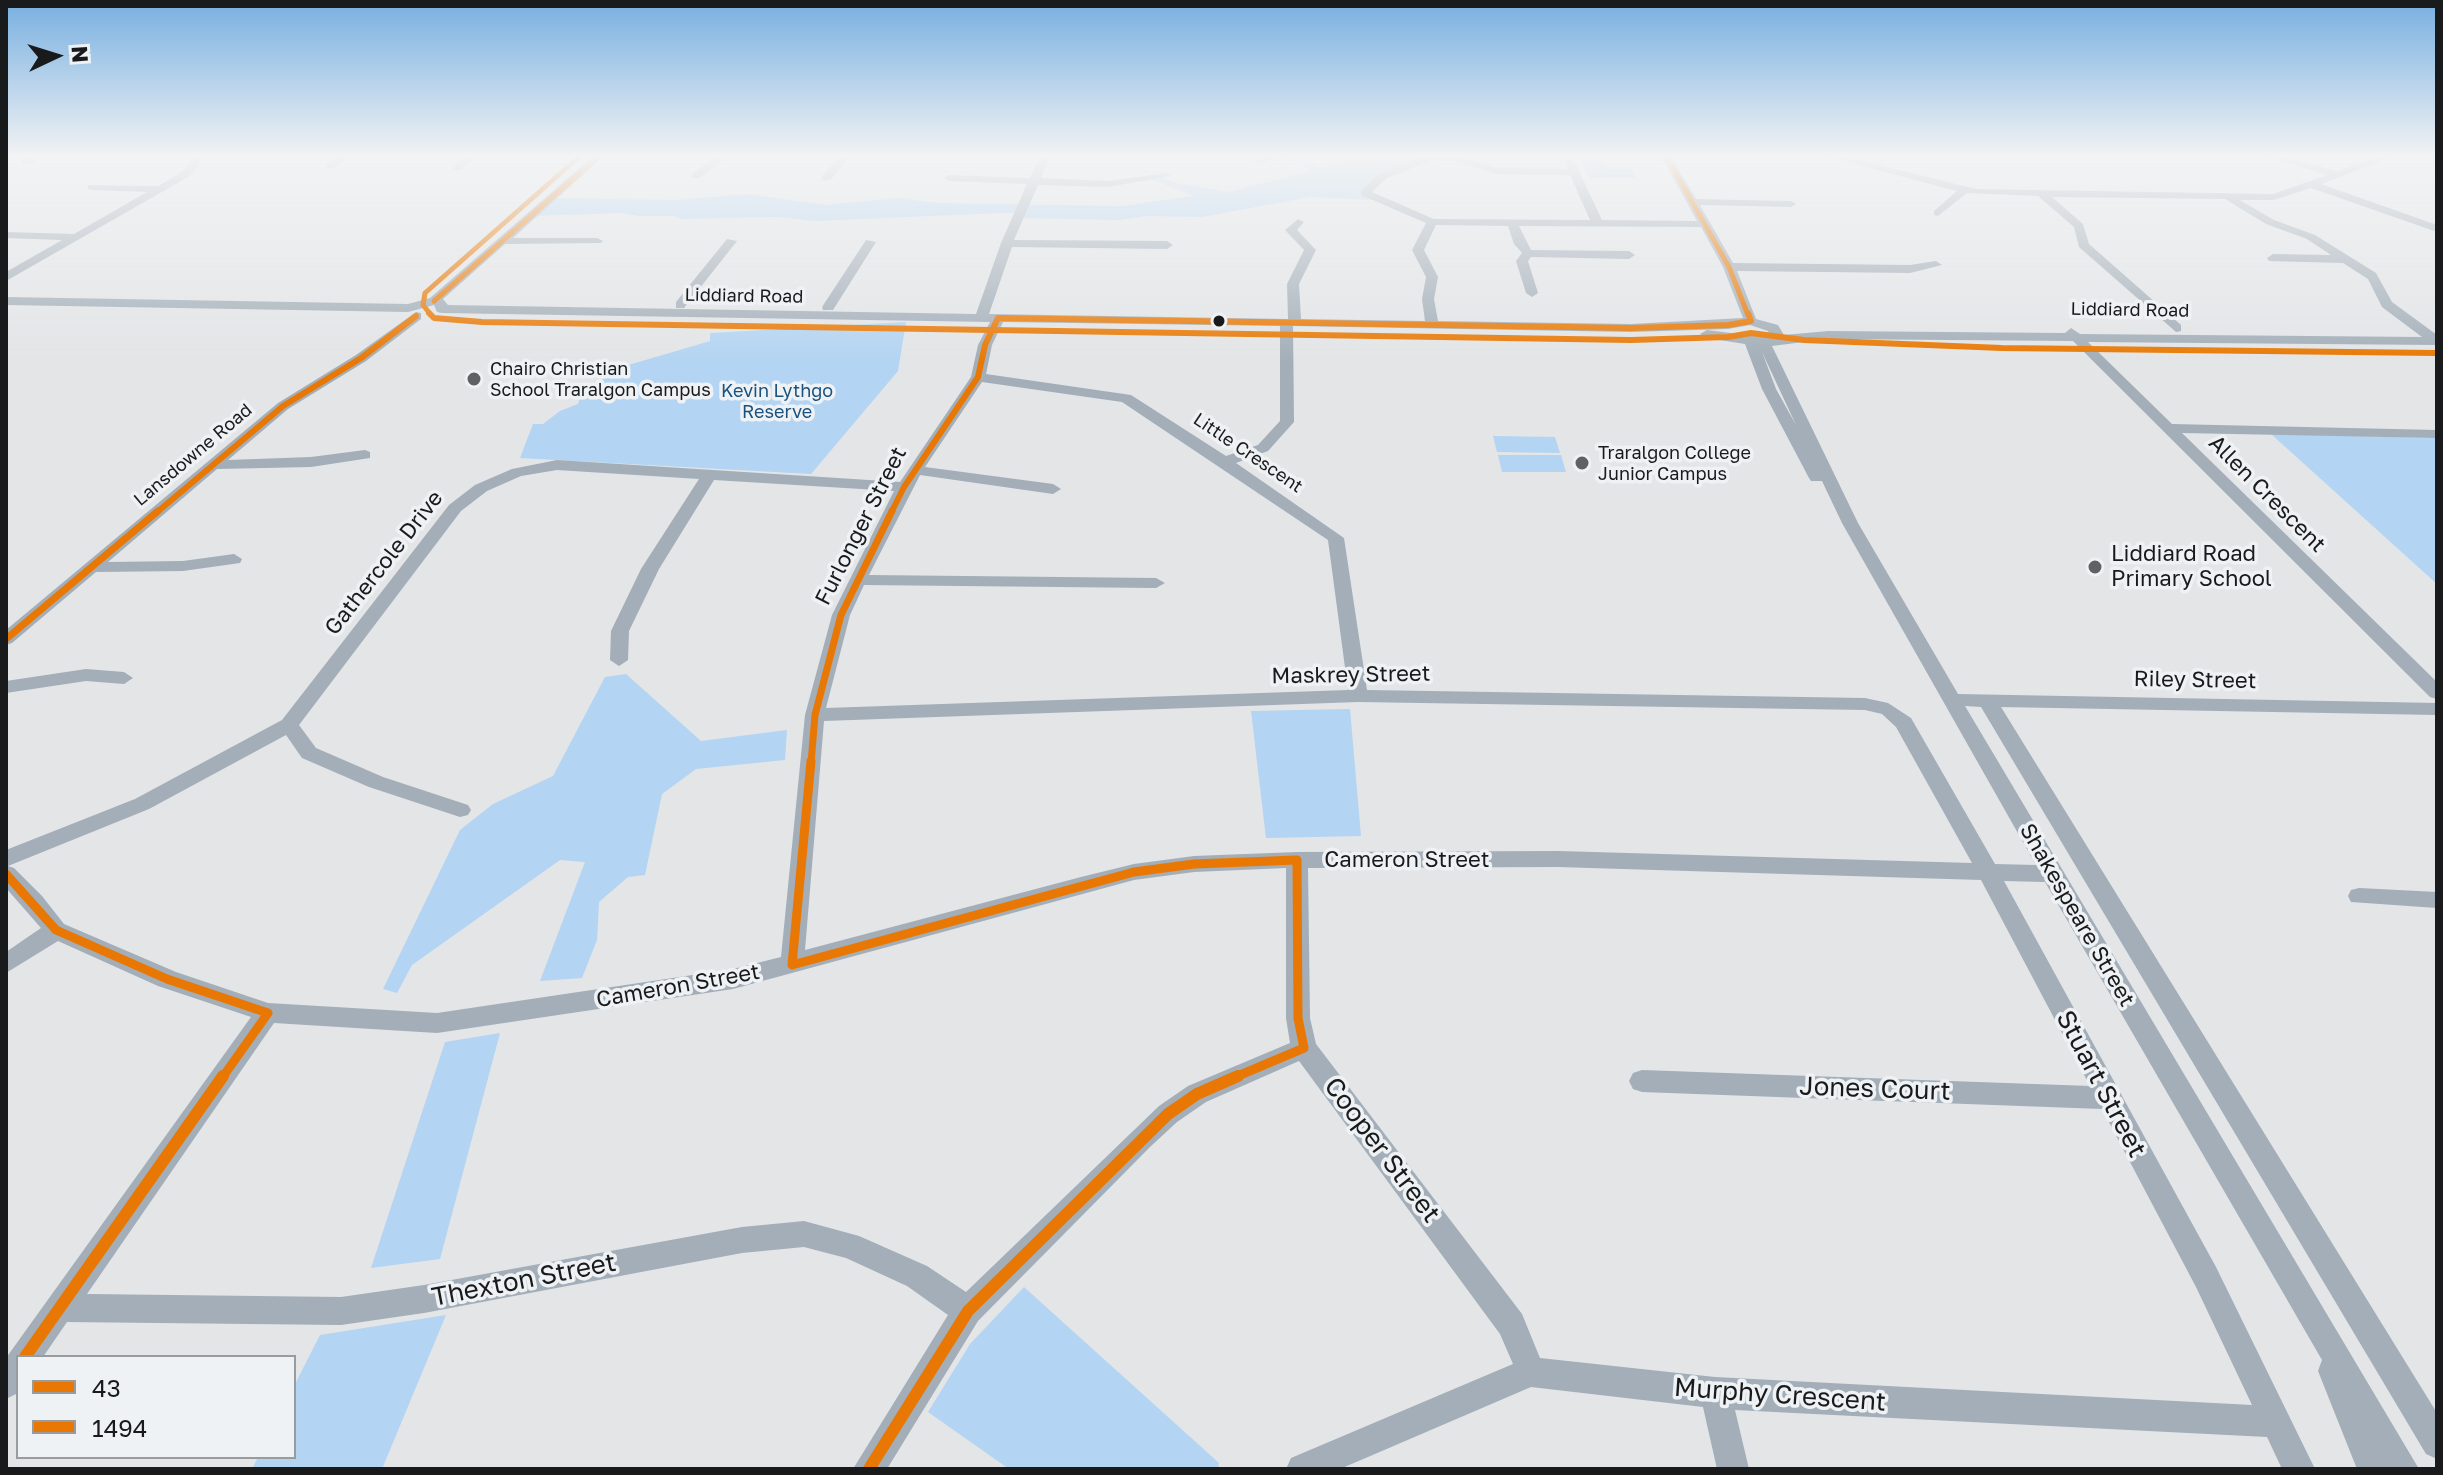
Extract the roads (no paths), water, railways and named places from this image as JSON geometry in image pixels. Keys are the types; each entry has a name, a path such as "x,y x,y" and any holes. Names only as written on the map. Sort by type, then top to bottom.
{"street":[{"path":"6,277 97,225"},
{"path":"6,301 412,312 438,305 520,225"},
{"name":"Furlonger Street","path":"792,965 815,715 841,615 909,478 978,377 988,319 1007,243 1015,225"},
{"path":"1224,462 1263,448 1287,422 1293,284 1310,250 1291,230 1296,225"},
{"path":"1431,225 1418,250 1432,277 1428,299 1432,326"},
{"path":"1513,225 1520,244 1528,253 1629,255"},
{"path":"1706,225 1729,267 1751,321 1729,330"},
{"path":"2078,225 2083,245 2176,328"},
{"path":"2077,337 2374,350 2437,356 2431,338 2386,304 2378,282 2311,237 2278,225"},
{"path":"6,235 75,237"},
{"path":"501,241 597,241"},
{"path":"680,305 731,241"},
{"path":"828,307 870,242"},
{"path":"1007,243 1167,245"},
{"path":"1528,253 1522,261 1532,293"},
{"path":"2273,258 2346,259"},
{"path":"1729,267 1910,269 1936,265"},
{"name":"Liddiard Road","path":"471,302 828,307 988,319"},
{"name":"Liddiard Road","path":"438,305 1044,319 1045,329 1246,332 1251,323 1317,323 1729,330"},
{"name":"Lansdowne Road","path":"6,639 283,406 361,358 412,312"},
{"name":"Liddiard Road","path":"916,330 988,319"},
{"name":"Liddiard Road","path":"1751,321 1766,325 2002,336"},
{"name":"Liddiard Road","path":"1317,323 1326,334 1628,338 1631,328"},
{"name":"Liddiard Road","path":"1823,324 2077,337"},
{"name":"Shakespeare Street","path":"1766,325 1778,332 1764,341 1769,389 1794,441 1850,523 2306,1305"},
{"name":"Liddiard Road","path":"1892,337 1918,345 2077,337 2176,328 2431,338"},
{"path":"1729,330 1764,341"},
{"name":"Liddiard Road","path":"1764,341 1815,336 2431,338"},
{"name":"Allen Crescent","path":"2077,337 2437,693"},
{"name":"Little Crescent","path":"978,377 1126,398 1144,407 1336,538 1358,696"},
{"path":"2169,428 2437,434"},
{"path":"212,465 311,462 365,455"},
{"name":"Gathercole Drive","path":"6,859 142,804 289,725 455,508 481,488 517,472 557,465 710,474 909,478 1053,489"},
{"path":"619,660 620,631 650,569 710,474"},
{"path":"89,567 183,566 234,559"},
{"path":"858,580 1156,583"},
{"path":"6,687 86,675 124,678"},
{"name":"Maskrey Street","path":"815,715 1358,696 1865,704 1888,709"},
{"name":"Riley Street","path":"1952,700 2437,709"},
{"name":"Shakespeare Street","path":"1987,700 2437,1443"},
{"name":"Stuart Street","path":"1888,709 1904,723 1988,872 2206,1277 2299,1469"},
{"path":"289,725 309,753 376,782 460,810"},
{"name":"Cameron Street","path":"6,874 56,930 167,979 268,1013 437,1023 733,979 1134,872 1194,864 1297,860 1558,859 2052,874"},
{"name":"Cooper Street","path":"1297,860 1298,1018 1304,1048 1511,1324 1531,1372"},
{"path":"2359,896 2437,900"},
{"path":"6,964 56,930"},
{"path":"26,1355 268,1013"},
{"path":"869,1469 968,1311 1168,1114 1197,1094 1304,1048"},
{"name":"Jones Court","path":"1642,1081 2107,1098"},
{"name":"Thexton Street","path":"59,1308 341,1311 742,1240 804,1234 849,1245 917,1276 968,1311"},
{"path":"2306,1305 2373,1469"},
{"path":"2306,1305 2403,1469"},
{"name":"Murphy Crescent","path":"1302,1469 1531,1372 1715,1393 2278,1422"},
{"path":"1715,1393 1733,1469"}],"place":[{"name":"Chairo Christian School Traralgon Campus","path":"474,379"},
{"name":"Traralgon College Junior Campus","path":"1582,463"},
{"name":"Liddiard Road Primary School","path":"2095,567"}],"park label":[{"name":"Kevin Lythgo Reserve","path":"777,401"}]}
